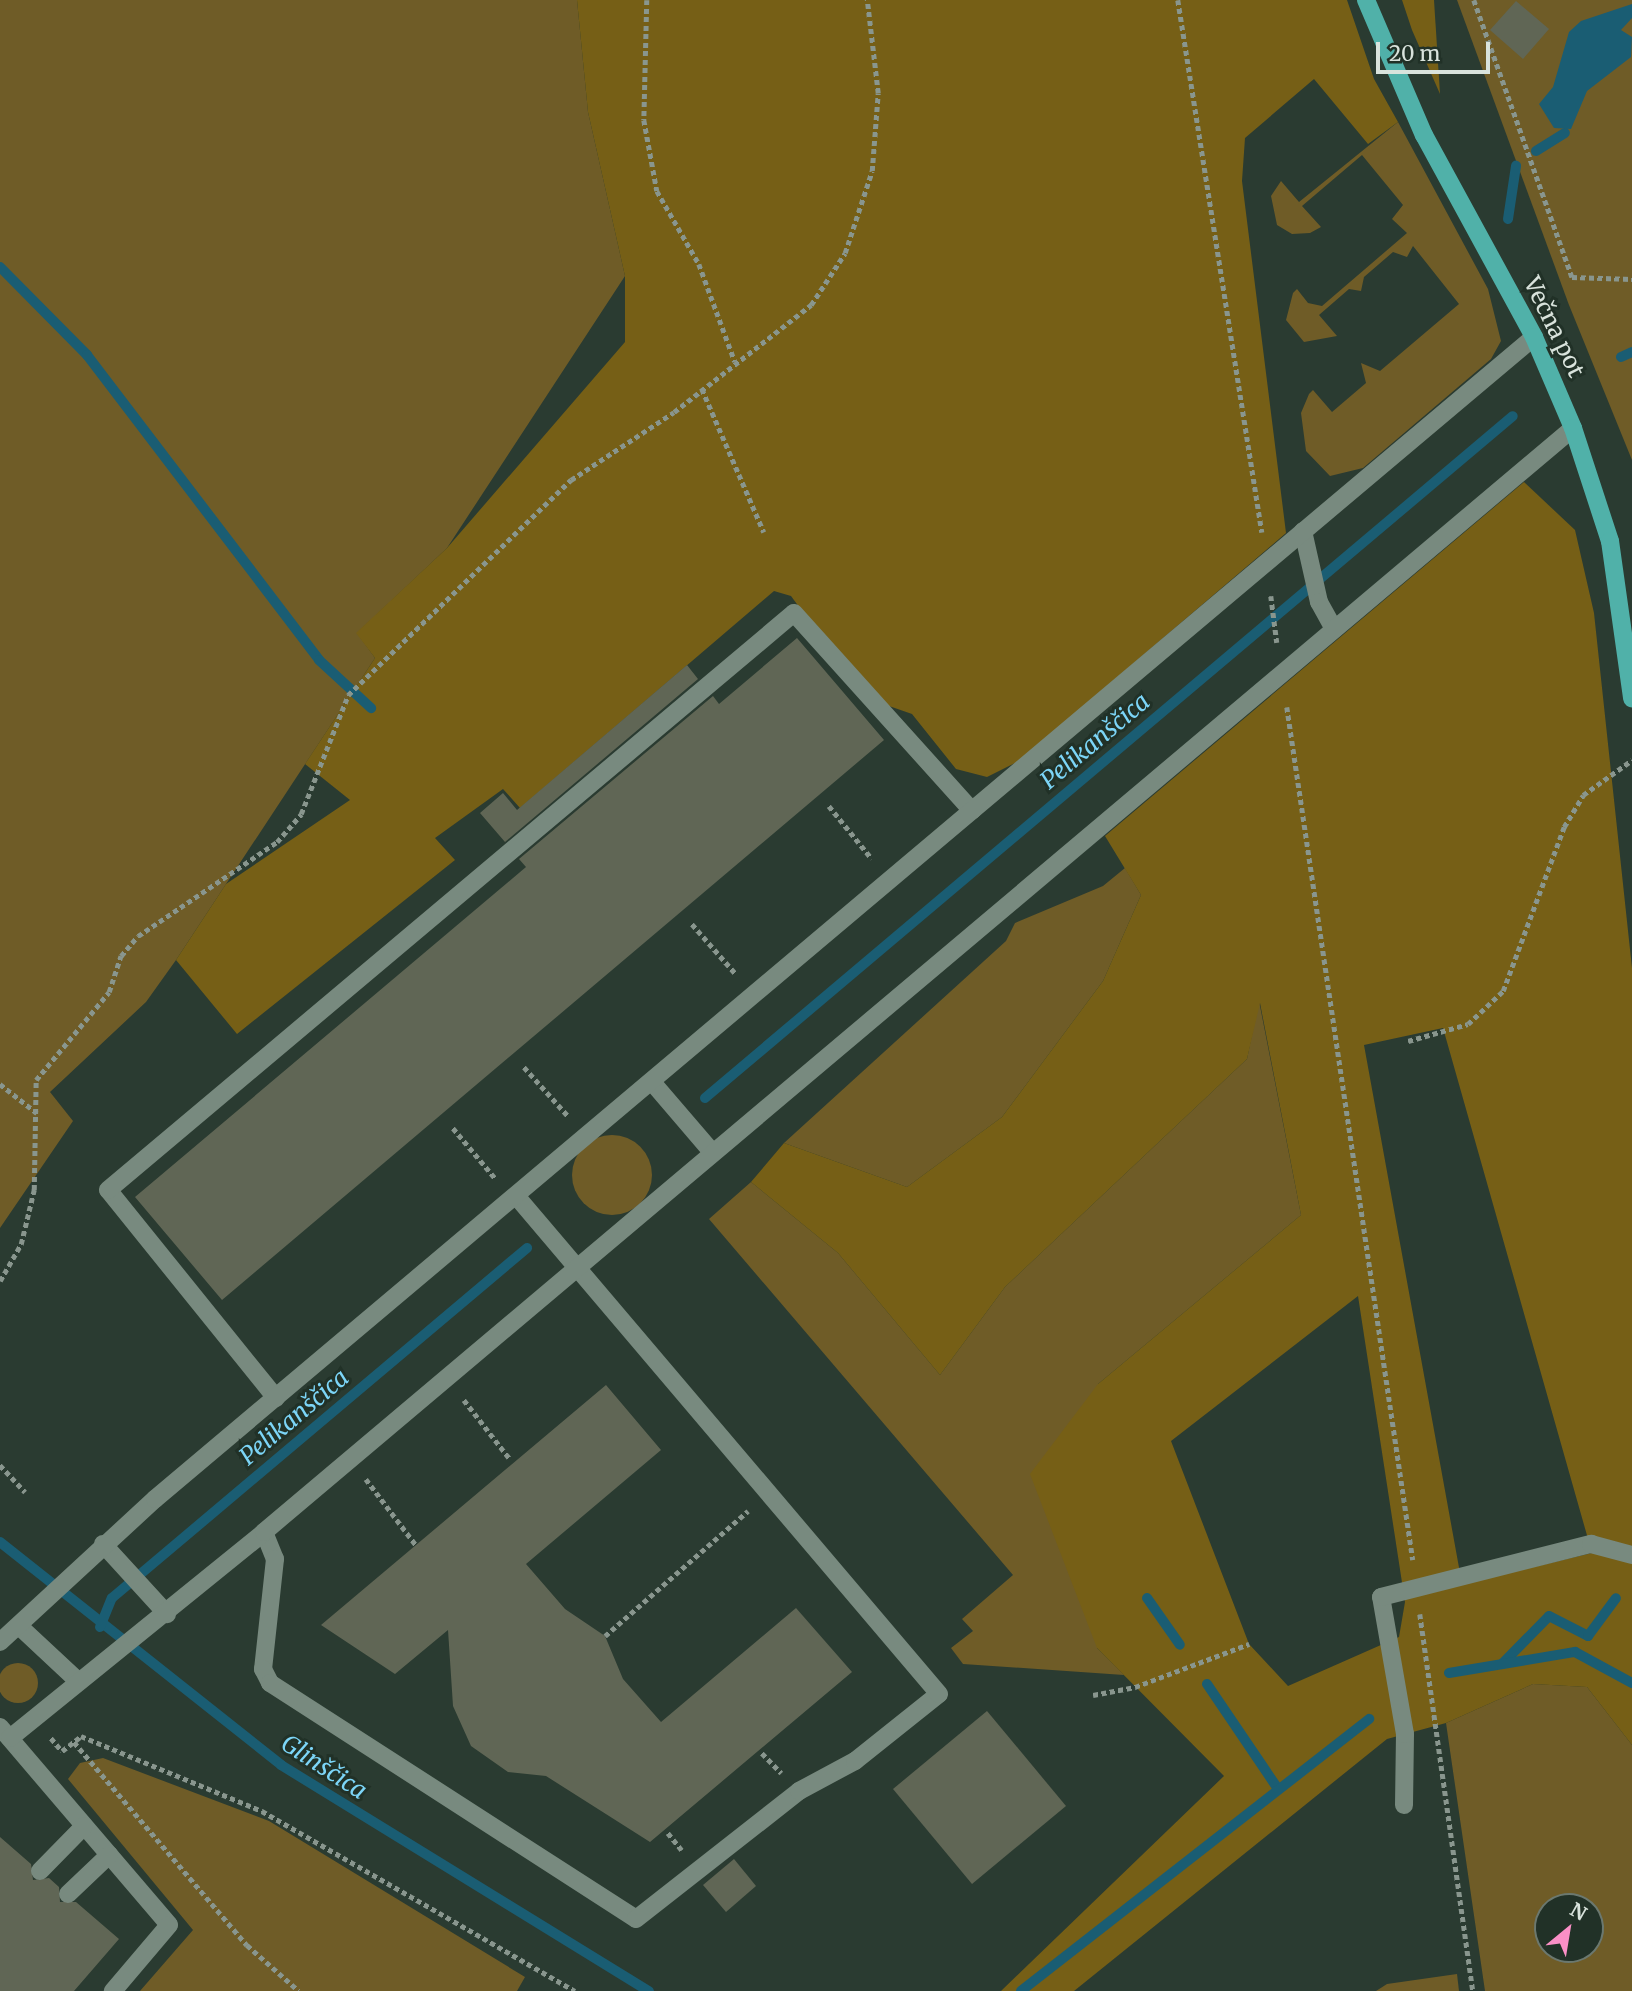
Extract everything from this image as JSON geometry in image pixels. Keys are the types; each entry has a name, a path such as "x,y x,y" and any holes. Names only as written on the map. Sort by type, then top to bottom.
{"main road":[{"name":"Večna pot","path":"1366,0 1424,135 1534,337 1573,428 1610,541 1632,698"}],"lane":[{"path":"0,1642 19,1626 30,1608 103,1544 1267,561 1304,537 1534,337"},
{"path":"113,1991 169,1925 5,1732 41,1713 77,1680 167,1614 1573,428"},
{"path":"1304,537 1319,602 1334,629"},
{"path":"276,1398 108,1190 794,613 972,811"},
{"path":"652,1082 712,1152"},
{"path":"264,1532 275,1559 264,1669 270,1682 636,1919 799,1791 855,1762 939,1694 517,1197"},
{"path":"103,1544 167,1614"},
{"path":"1404,1805 1405,1734 1381,1597 1591,1544 1632,1555"},
{"path":"19,1626 77,1680"},
{"path":"40,1871 84,1826"},
{"path":"68,1894 109,1855"}],"path":[{"path":"647,0 644,120 657,191 699,264 735,362"},
{"path":"0,1281 27,1224 37,1113 32,1090 43,1066 108,992 121,956 138,936 277,842 301,814 348,695 571,480 702,389 811,305 845,253 872,171 878,93 867,0"},
{"path":"1178,0 1267,561 1473,1991"},
{"path":"1474,0 1572,277 1632,279"},
{"path":"702,389 764,531"},
{"path":"1408,1041 1468,1024 1503,991 1564,827 1583,795 1632,760"},
{"path":"829,806 890,882"},
{"path":"692,924 754,995"},
{"path":"524,1067 585,1136"},
{"path":"0,1084 37,1113"},
{"path":"453,1128 517,1197"},
{"path":"447,1377 510,1459"},
{"path":"350,1460 416,1545"},
{"path":"0,1465 25,1492"},
{"path":"605,1636 770,1492"},
{"path":"1093,1695 1135,1687 1249,1644"},
{"path":"41,1713 62,1751 81,1736 262,1811 575,1991"},
{"path":"74,1742 247,1945 299,1991"}],"shaded area":[{"path":"0,0 577,0 588,112 625,276 447,548 357,633 375,658 176,960 146,1002 50,1092 73,1121 0,1228"},
{"path":"577,0 1347,0 1374,79 1398,122 1368,144 1314,79 1245,138 1242,181 1286,533 1019,761 987,777 956,769 912,714 866,698 791,596 774,591 520,808 503,789 435,838 455,860 237,1034 176,960 226,884 350,800 305,764 375,658 356,633 447,548 625,342 625,276 588,112"},
{"path":"1402,0 1434,0 1440,94 1412,30"},
{"path":"1457,0 1632,0 1632,460 1569,305"},
{"path":"1398,122 1488,289 1501,341 1491,359 1363,468 1330,476 1306,451 1301,413 1309,394 1313,390 1332,412 1366,383 1361,363 1380,371 1459,304 1413,246 1407,257 1393,252 1364,277 1361,291 1349,289 1319,315 1337,336 1304,342 1286,320 1293,293 1297,289 1308,303 1322,306 1407,233 1392,219 1403,205 1362,155 1302,206 1321,227 1310,233 1292,234 1277,225 1271,196 1281,181 1299,202"},
{"path":"1524,482 1575,530 1594,613 1632,968 1632,1745 1587,1687 1533,1684 1446,1723 1387,1739 1074,1991 1001,1991 1224,1776 1097,1648 1030,1474 1098,1384 1301,1215 1260,1003 1247,1059 1005,1287 940,1375 838,1253 751,1182 784,1143 907,1187 1002,1117 1103,981 1141,895 1105,836","holes":["1443,1028 1592,1553 1462,1584 1364,1045","1358,1296 1405,1602 1399,1637 1288,1686 1249,1644 1171,1441"]},
{"path":"1125,868 1141,895 1103,981 1002,1117 907,1187 784,1143 1006,941 1015,923 1103,886"},
{"path":"1259,1001 1301,1215 1098,1384 1097,1648 1124,1675 963,1664 951,1648 973,1631 962,1619 1013,1575 709,1219 751,1182 838,1253 940,1375 1005,1287 1247,1059"},
{"path":"604,1135 620,1135 641,1146 652,1167 652,1183 641,1204 620,1215 604,1215 590,1209 578,1197 572,1183 572,1167 578,1153 590,1141"},
{"path":"18,1663 32,1669 38,1683 32,1697 18,1703 4,1697 -2,1683 4,1669"},
{"path":"1533,1684 1587,1687 1632,1745 1632,1991 1485,1991 1446,1723"},
{"path":"103,1758 269,1821 525,1977 517,1991 140,1991 193,1930 68,1779 80,1763"},
{"path":"1457,1974 1459,1991 1376,1991 1387,1984"}],"water":[{"path":"1632,4 1632,18 1621,30 1632,37 1631,57 1587,91 1571,129 1554,128 1539,104 1553,87 1569,32 1581,21"}],"building":[{"path":"1516,1 1549,29 1523,59 1490,30"},
{"path":"797,638 884,740 222,1300 135,1197 526,867 519,859 713,696 719,704"},
{"path":"687,665 698,679 505,842 480,813 503,793 517,810"},
{"path":"606,1385 661,1450 526,1564 565,1609 605,1636 623,1679 661,1722 796,1608 852,1672 650,1842 546,1776 508,1772 471,1746 453,1706 448,1630 395,1674 321,1625"},
{"path":"987,1711 1066,1806 972,1884 893,1789"},
{"path":"0,1837 31,1864 33,1880 49,1878 59,1887 60,1902 76,1902 119,1939 74,1991 0,1991"},
{"path":"734,1859 756,1886 726,1912 703,1885"}],"waterway":[{"path":"1536,151 1565,133"},
{"path":"1508,219 1516,166"},
{"path":"0,267 87,355 319,660 371,708"},
{"name":"Pelikanščica","path":"1621,357 1632,352"},
{"name":"Pelikanščica","path":"705,1098 1513,416"},
{"name":"Pelikanščica","path":"100,1627 112,1598 527,1248"},
{"name":"Glinščica","path":"0,1542 281,1765 649,1991"},
{"path":"1147,1598 1180,1645"},
{"path":"1502,1664 1549,1616 1588,1636 1616,1598"},
{"path":"1449,1673 1575,1652 1632,1683"},
{"path":"1207,1684 1276,1786"},
{"path":"1021,1991 1369,1719"}]}
